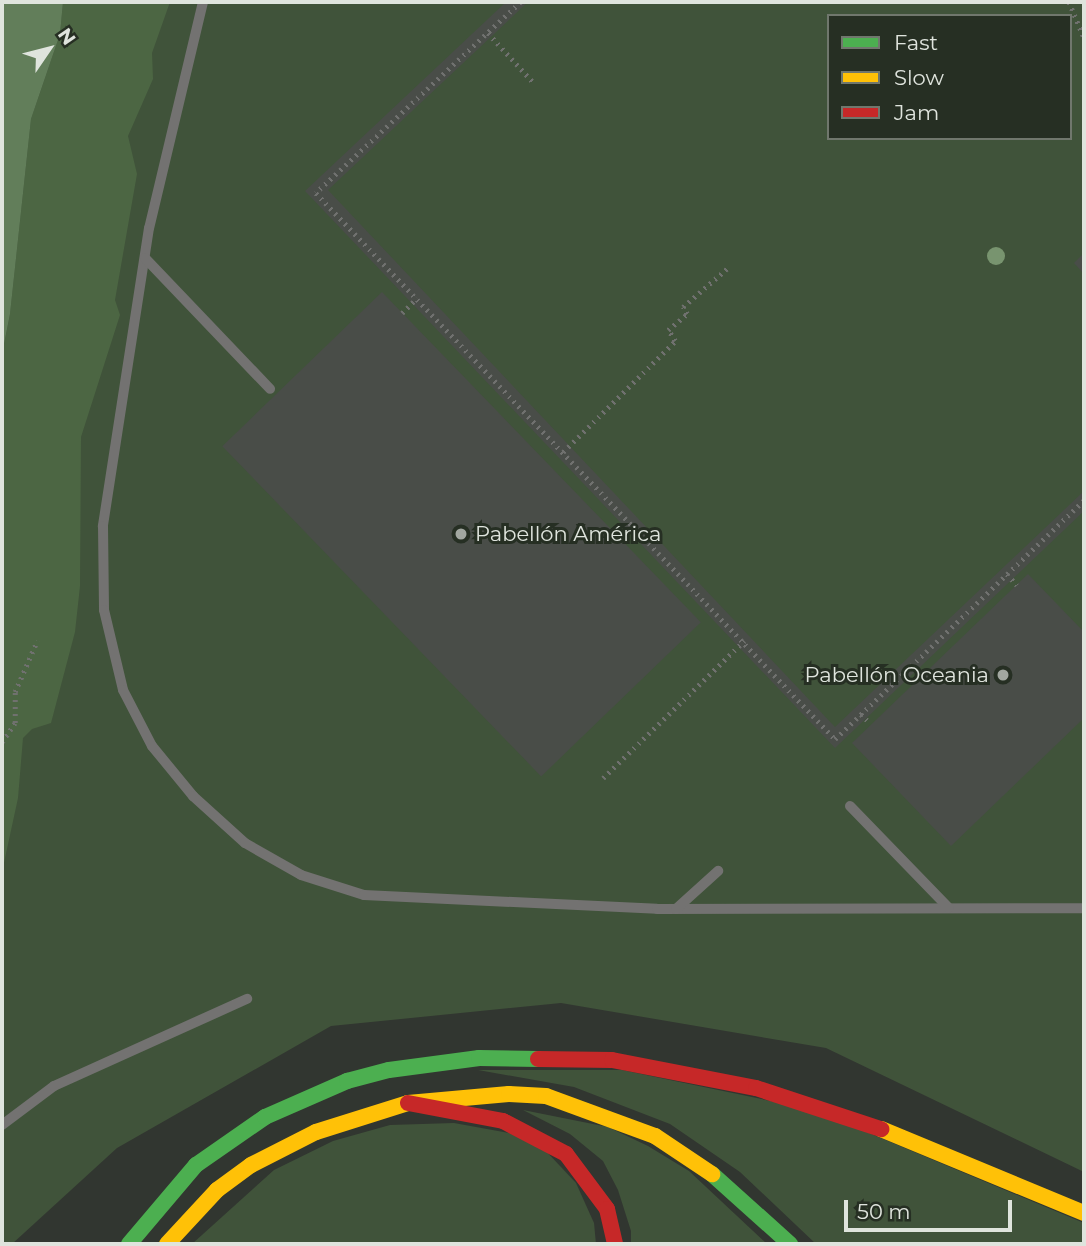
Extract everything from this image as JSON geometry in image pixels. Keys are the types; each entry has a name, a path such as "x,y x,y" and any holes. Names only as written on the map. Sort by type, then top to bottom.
{"main road":[{"path":"128,1244 196,1165 265,1117 347,1081 479,1058 612,1060 756,1088 839,1112 1084,1213"},
{"path":"167,1244 217,1190 251,1166 316,1132 408,1103 509,1094 586,1107 687,1154 790,1244"},
{"path":"408,1103 503,1121 566,1154 607,1209 615,1244"}],"lane":[{"path":"203,2 145,258 103,526 104,610 123,690 152,746 193,796 246,843 301,875 364,895 676,909 1084,908"},
{"path":"145,258 270,389"},
{"path":"850,806 949,908"},
{"path":"676,909 719,871"},
{"path":"2,1125 54,1086 247,999"}],"path":[{"path":"521,2 316,193 835,739 1084,500"},
{"path":"1069,2 1084,38"},
{"path":"488,33 534,83"},
{"path":"563,452 675,341 668,330 687,314 683,307 730,266"},
{"path":"402,313 417,298"},
{"path":"1006,574 1017,585"},
{"path":"2,742 15,723 15,692 37,641"},
{"path":"604,778 744,641"},
{"path":"861,715 871,724"}],"shaded area":[{"path":"2,2 1084,2 1084,1172 826,1048 561,1003 331,1026 117,1148 12,1244 2,1244"},
{"path":"2,2 63,2 60,34 31,119 10,314 2,354"},
{"path":"63,2 170,2 152,53 153,79 128,136 137,174 115,300 120,315 81,437 80,586 75,632 51,723 32,729 23,738 18,798 2,872 2,354 10,314 31,119 60,34"},
{"path":"478,1070 622,1070 814,1110 1084,1223 1084,1244 816,1244 740,1172 670,1124 574,1087"},
{"path":"523,1110 608,1127 648,1146 689,1171 767,1244 631,1244 631,1231 618,1190 603,1161 570,1134"},
{"path":"454,1123 509,1133 545,1150 576,1183 594,1223 596,1244 192,1244 274,1170 333,1141 390,1125"}],"building":[{"path":"506,2 528,2 328,190 835,727 1084,491 1084,511 835,748 305,191"},
{"path":"1084,253 1084,274 1074,263"},
{"name":"Pabellón América","path":"382,292 701,622 541,776 222,446"},
{"name":"Pabellón Oceania","path":"1028,574 1084,632 1084,718 951,846 852,743"}],"traffic: fast":[{"path":"129,1244 196,1165 265,1117 347,1081 389,1070 479,1058 538,1059"},
{"path":"712,1174 790,1244"}],"traffic: slow":[{"path":"167,1244 217,1190 251,1165 316,1132 408,1103 509,1094 546,1096 655,1136 712,1174"},
{"path":"881,1129 1084,1213"}],"traffic: jam":[{"path":"538,1059 612,1060 756,1088 881,1129"},
{"path":"408,1103 503,1121 566,1154 607,1209 615,1244"}],"place":[{"name":"Pabellón América","path":"461,534"},
{"name":"Pabellón Oceania","path":"1003,675"}]}
